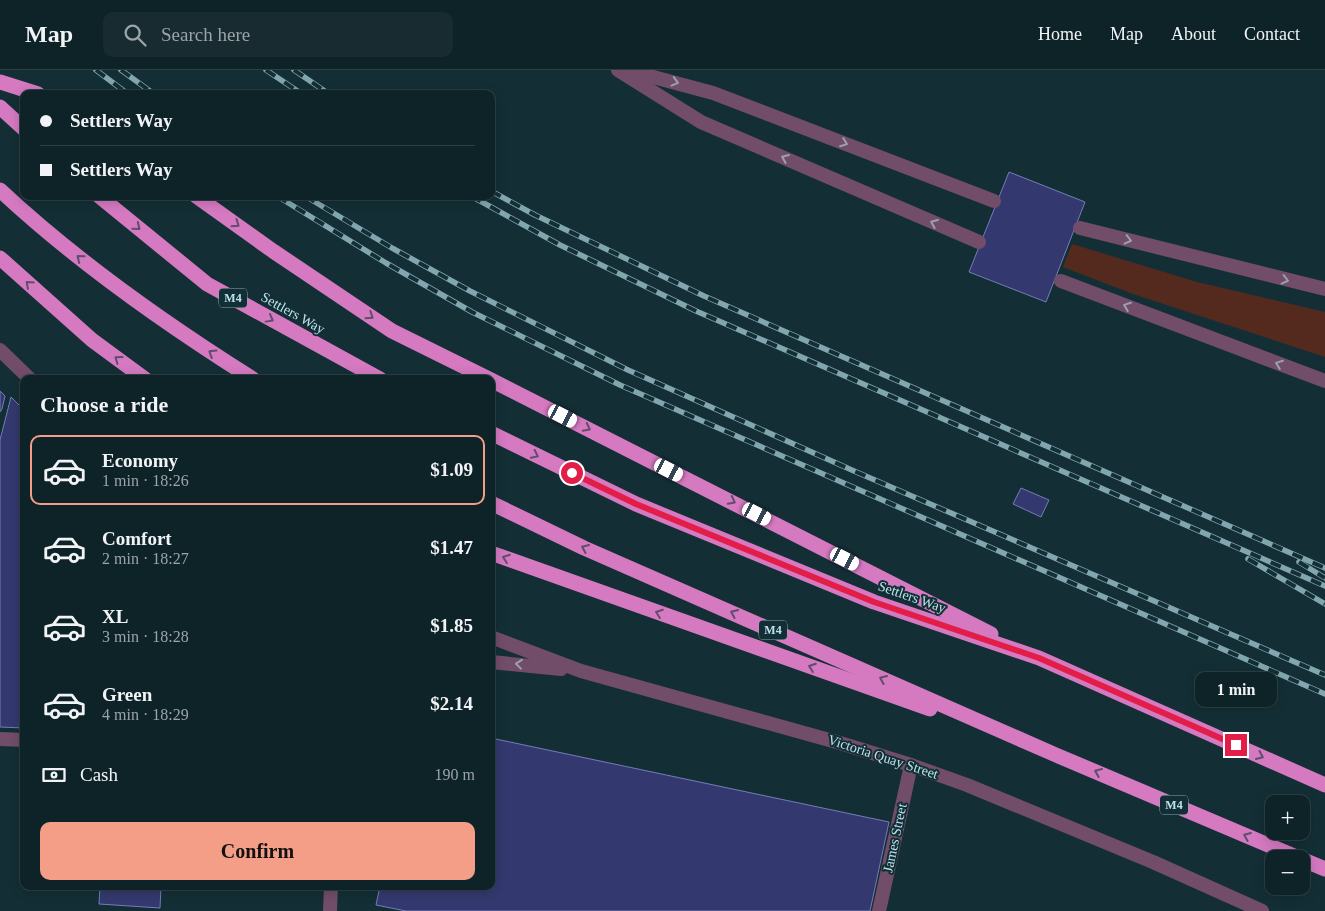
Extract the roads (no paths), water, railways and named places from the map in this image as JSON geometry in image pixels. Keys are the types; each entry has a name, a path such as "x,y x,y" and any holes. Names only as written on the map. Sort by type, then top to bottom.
{"highway":[{"path":"0,82 25,90"},
{"path":"0,107 20,125"},
{"path":"0,190 94,270 184,335 247,375"},
{"name":"Settlers Way","path":"104,200 207,284 373,375"},
{"path":"202,200 273,251 392,331 482,375"},
{"path":"0,258 92,340 140,375"},
{"path":"495,382 1039,658"},
{"name":"Settlers Way","path":"495,435 664,516 874,602 1039,658 1325,785"},
{"name":"M4","path":"495,505 584,548 1056,755 1279,850"},
{"path":"495,555 1056,755"},
{"name":"M4","path":"1310,863 1325,869"}],"street":[{"path":"618,70 701,122 979,242"},
{"path":"628,70 713,93 994,201"},
{"path":"1080,228 1325,289"},
{"path":"1061,281 1325,380"},
{"path":"0,350 26,375"},
{"name":"Victoria Quay Street","path":"495,639 581,671 840,743 911,765 967,785 1144,858 1262,911"},
{"path":"495,662 581,671"},
{"path":"0,739 20,740"},
{"name":"James Street","path":"879,911 911,765"},
{"path":"330,911 331,890"}],"railway":[{"path":"96,70 123,90"},
{"path":"121,70 148,90"},
{"path":"266,70 296,90"},
{"path":"294,70 323,90"},
{"path":"495,193 535,215 704,296 1325,568"},
{"path":"284,200 386,263 472,312 620,385 1325,694"},
{"path":"312,200 392,248 470,291 628,370 854,471 1325,675"},
{"path":"478,200 560,245 696,311 1325,586"},
{"path":"1248,559 1325,604"},
{"path":"1299,562 1325,578"}]}
